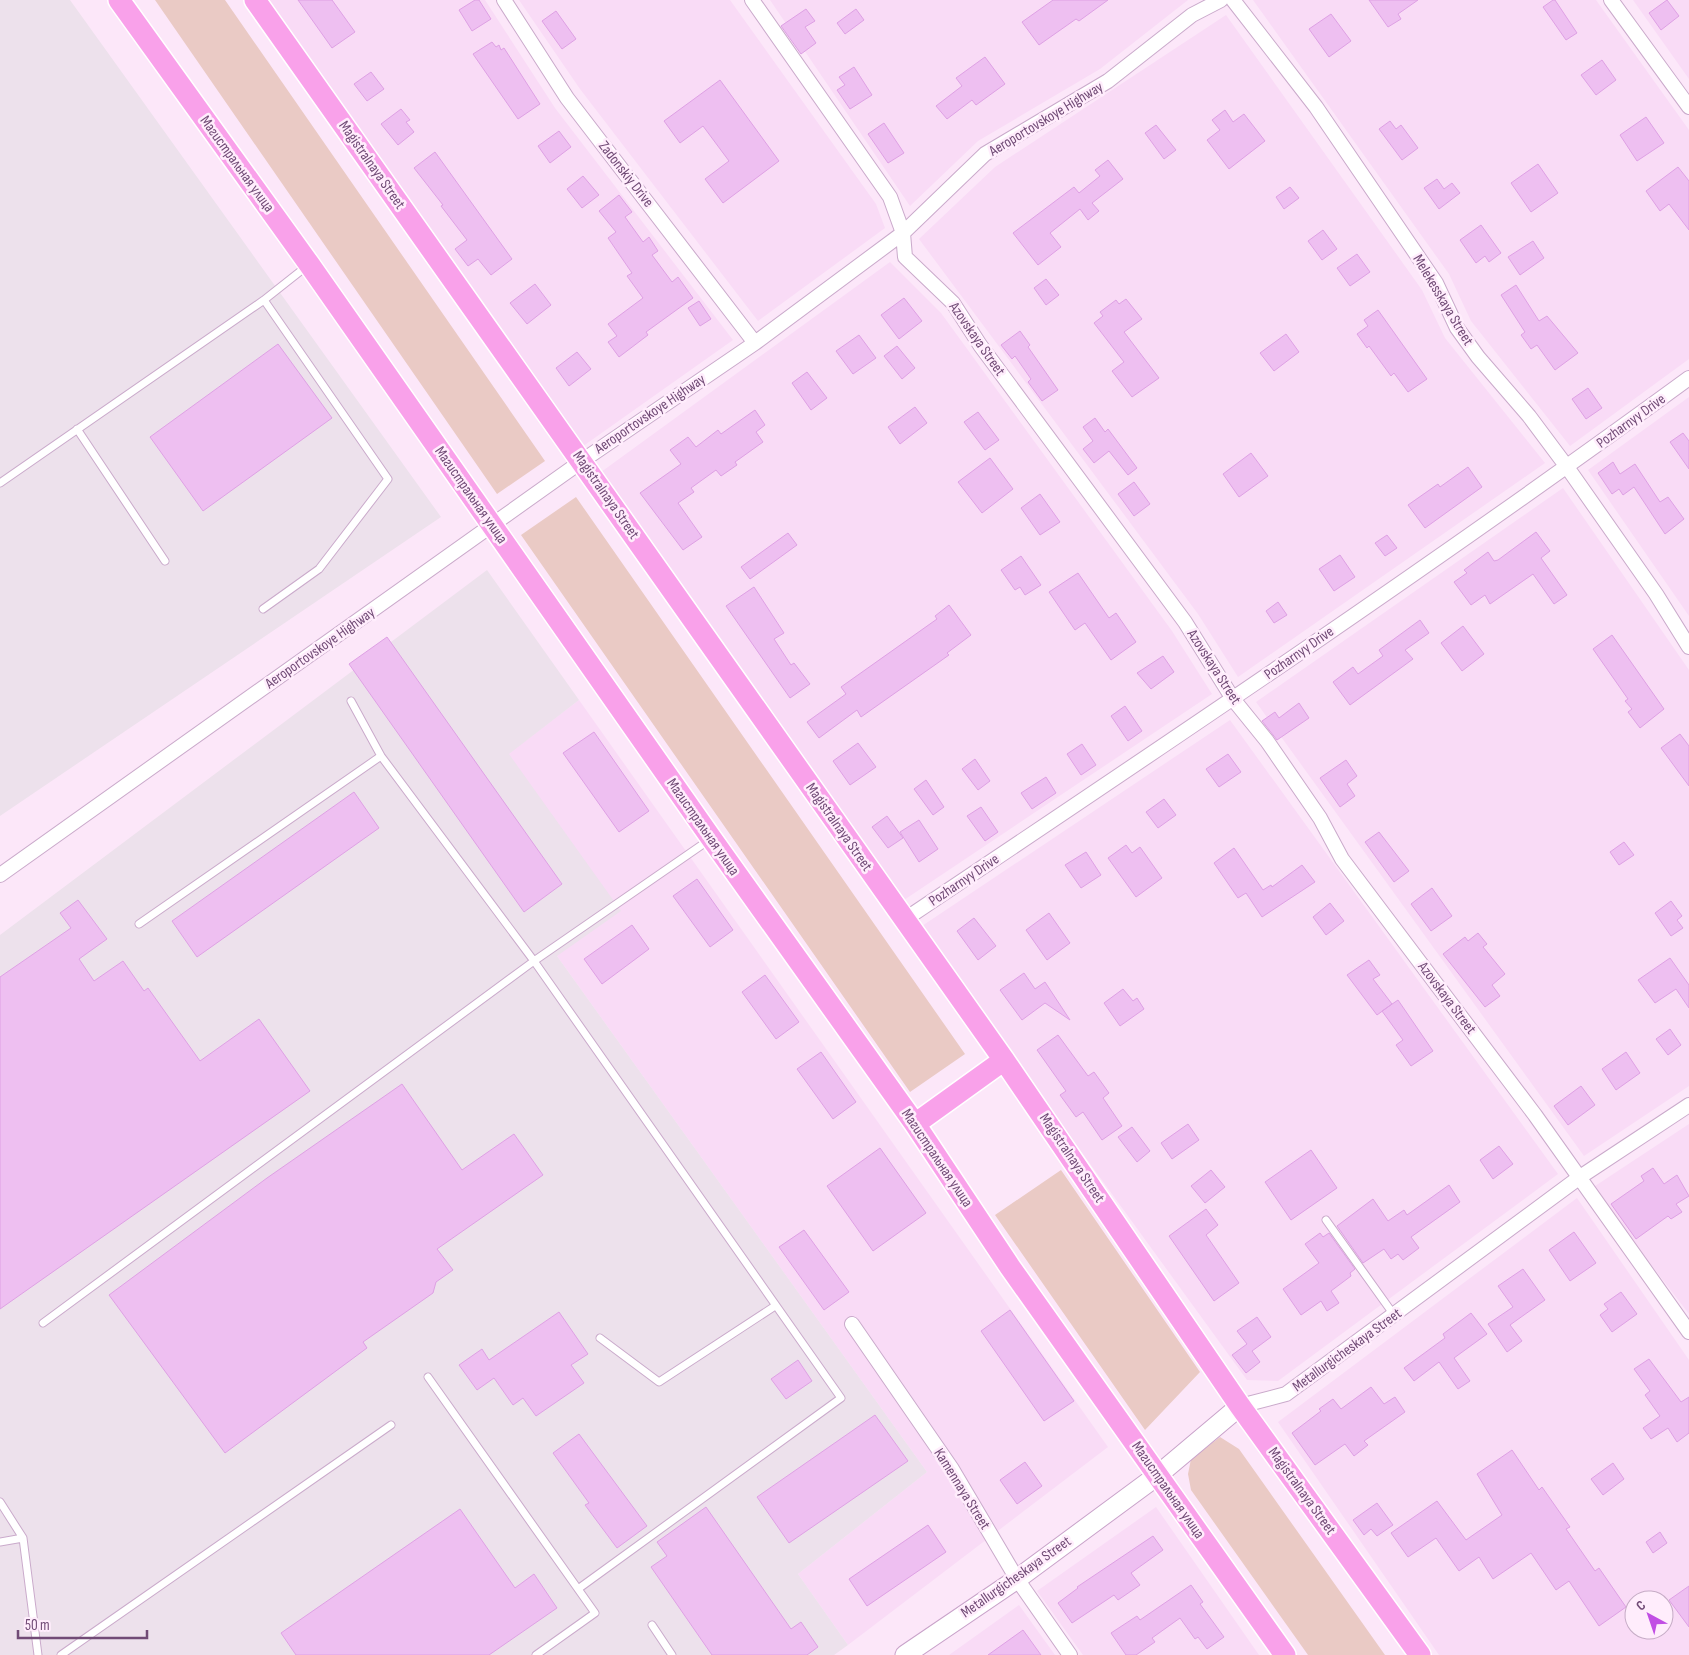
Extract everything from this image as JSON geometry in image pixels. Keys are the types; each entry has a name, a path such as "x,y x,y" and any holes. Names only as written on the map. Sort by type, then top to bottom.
{"main road":[{"name":"Магистральная улица","path":"119,0 309,264 711,838 915,1124 1003,1257 1285,1655"},
{"name":"Magistralnaya Street","path":"255,0 1004,1060 1240,1406 1420,1655"},
{"path":"915,1124 1004,1060"}],"street":[{"name":"Zadonskiy Drive","path":"504,0 567,98 755,343"},
{"name":"Azovskaya Street","path":"752,0 890,197 903,233 905,257 953,303 985,352 1185,622 1233,699 1268,741 1320,818 1342,859 1580,1177 1689,1332"},
{"name":"Aeroportovskoye Highway","path":"0,875 582,461 755,343 903,233 985,154 1108,82 1192,16 1221,0"},
{"name":"Melekesskaya Street","path":"1233,0 1263,36 1327,123 1436,282 1457,328 1478,357 1529,416 1567,467 1656,594 1689,648"},
{"path":"1610,0 1689,107"},
{"name":"Pozharnyy Drive","path":"904,920 1233,699 1567,467 1689,378"},
{"name":"Metallurgicheskaya Street","path":"905,1655 1017,1579 1158,1476 1240,1406 1286,1394 1580,1177 1689,1105"},
{"name":"Kamennaya Street","path":"852,1324 952,1469 1017,1579 1070,1655"}],"lane":[{"path":"0,483 264,300 309,264"},
{"path":"262,609 319,569 388,479 264,300"},
{"path":"77,430 165,561"},
{"path":"351,701 381,756 534,961 841,1398 578,1589"},
{"path":"139,924 381,756"},
{"path":"43,1323 534,961 711,838"},
{"path":"1326,1220 1394,1315"},
{"path":"600,1338 659,1382 775,1306"},
{"path":"428,1377 595,1613 536,1655"},
{"path":"60,1655 391,1425"},
{"path":"0,1502 23,1538 38,1655"},
{"path":"0,1542 23,1538"},
{"path":"652,1624 672,1655"}],"shaded area":[{"path":"0,0 70,0 441,517 0,816"},
{"path":"155,0 225,0 545,461 497,494"},
{"path":"264,0 485,0 555,108 733,340 579,449"},
{"path":"519,0 730,0 876,204 885,228 758,321 580,89"},
{"path":"770,0 1188,0 1100,69 978,141 910,206"},
{"path":"1253,0 1596,0 1689,130 1689,359 1570,446 1471,321 1449,274"},
{"path":"1633,0 1689,0 1689,79"},
{"path":"1226,15 1422,290 1445,338 1545,463 1238,677 1198,614 919,239 995,167"},
{"path":"890,262 941,313 1172,631 1212,694 901,902 597,475"},
{"path":"1689,397 1689,616 1588,470"},
{"path":"1563,488 1689,670 1689,1086 1584,1156 1256,702"},
{"path":"576,497 965,1054 910,1092 521,535"},
{"path":"487,570 579,700 509,754 621,911 557,956 927,1472 798,1574 848,1645 834,1655 0,1655 0,935"},
{"path":"579,700 1108,1447 848,1645 798,1574 927,1472 557,956 508,754"},
{"path":"1230,720 1558,1174 1278,1381 1247,1380 919,928"},
{"path":"1689,1124 1689,1314 1592,1188"},
{"path":"1061,1170 1200,1372 1145,1430 995,1215"},
{"path":"1577,1198 1689,1360 1689,1655 1439,1655 1278,1422"},
{"path":"1220,1437 1239,1449 1385,1655 1308,1655 1191,1490 1188,1474 1191,1459"},
{"path":"1156,1507 1259,1655 1083,1655 1037,1591"},
{"path":"1019,1605 1055,1655 949,1655"}],"building":[{"path":"298,0 332,0 355,32 332,48"},
{"path":"475,0 479,0 491,19 472,31 459,10"},
{"path":"1053,0 1108,0 1079,21 1076,19 1039,45 1022,22"},
{"path":"1369,0 1418,0 1398,14 1401,19 1388,27"},
{"path":"1555,0 1577,33 1566,40 1543,7"},
{"path":"1667,0 1679,16 1661,30 1649,13"},
{"path":"806,9 815,21 805,27 816,43 801,54 781,26"},
{"path":"856,9 864,20 845,34 837,23"},
{"path":"556,11 576,39 562,49 542,21"},
{"path":"1331,14 1351,41 1329,57 1309,29"},
{"path":"492,42 496,47 499,45 501,50 504,48 540,104 518,119 473,54"},
{"path":"985,57 1005,84 976,105 972,100 947,119 936,106 962,86 956,78"},
{"path":"1602,60 1616,80 1596,95 1581,75"},
{"path":"854,67 872,95 850,109 837,90 845,85 839,77"},
{"path":"371,72 384,89 367,101 354,84"},
{"path":"720,80 779,161 723,203 705,179 729,161 703,126 680,143 664,121"},
{"path":"401,109 410,120 406,122 414,132 398,145 381,124"},
{"path":"1225,110 1233,122 1244,114 1265,141 1229,169 1207,140 1220,130 1212,120"},
{"path":"1646,117 1664,143 1637,161 1620,135"},
{"path":"1390,121 1396,129 1401,125 1418,148 1402,160 1379,129"},
{"path":"884,123 904,153 888,163 868,134"},
{"path":"1156,125 1176,150 1164,159 1145,133"},
{"path":"559,131 571,147 550,163 538,146"},
{"path":"435,152 512,259 491,275 478,259 468,266 455,249 467,240 414,168"},
{"path":"1108,160 1123,179 1092,203 1099,211 1088,220 1080,209 1050,233 1061,247 1038,265 1013,233 1074,187 1079,193 1100,176 1095,170"},
{"path":"1538,164 1558,193 1531,212 1511,183"},
{"path":"1678,167 1689,181 1689,230 1669,204 1660,211 1646,191"},
{"path":"583,176 599,195 582,208 567,189"},
{"path":"1437,179 1444,189 1452,183 1460,193 1439,209 1424,188"},
{"path":"1290,187 1299,198 1284,209 1276,197"},
{"path":"619,195 632,212 625,217 643,242 649,237 658,251 652,255 672,282 678,277 693,298 646,332 648,335 619,357 608,342 617,336 608,324 643,298 627,276 632,273 608,238 616,232 599,211"},
{"path":"1481,225 1501,253 1489,262 1485,256 1476,263 1460,240"},
{"path":"1323,230 1337,249 1322,260 1308,241"},
{"path":"1533,241 1544,258 1520,275 1508,257"},
{"path":"1357,254 1370,272 1350,286 1337,268"},
{"path":"1046,279 1059,295 1046,305 1034,288"},
{"path":"535,284 551,305 527,324 510,303"},
{"path":"1516,285 1539,321 1547,316 1578,353 1555,370 1537,345 1531,349 1521,335 1525,332 1501,295"},
{"path":"904,298 922,321 899,339 881,315"},
{"path":"1126,299 1142,319 1124,332 1159,378 1132,397 1112,371 1124,362 1094,323 1103,316 1100,312 1116,300 1119,304"},
{"path":"699,301 711,319 700,326 688,308"},
{"path":"1378,310 1427,379 1408,392 1394,373 1391,376 1369,346 1367,348 1357,334 1368,326 1364,320"},
{"path":"1020,331 1030,345 1028,347 1058,390 1042,401 1028,382 1031,379 1015,356 1012,359 1001,345"},
{"path":"1286,334 1299,352 1274,371 1260,353"},
{"path":"859,335 876,358 853,374 836,351"},
{"path":"278,344 332,418 203,511 150,437"},
{"path":"897,346 915,368 902,379 884,356"},
{"path":"577,352 591,369 569,386 556,368"},
{"path":"807,372 827,398 811,410 792,383"},
{"path":"1588,388 1602,408 1586,419 1572,399"},
{"path":"915,407 927,423 900,444 888,427"},
{"path":"755,410 765,425 756,432 763,442 735,462 737,465 721,476 716,470 691,488 694,492 678,503 702,537 683,550 640,493 681,464 670,450 688,437 696,447 718,430 721,434"},
{"path":"978,412 999,440 985,450 964,422"},
{"path":"1095,418 1105,432 1108,429 1137,468 1128,475 1109,451 1094,463 1083,449 1093,441 1083,427"},
{"path":"1683,433 1689,441 1689,469 1670,442"},
{"path":"1251,453 1268,476 1239,497 1223,474"},
{"path":"990,458 1013,489 982,513 958,482"},
{"path":"1613,462 1620,474 1635,464 1660,502 1668,497 1684,519 1665,534 1634,487 1623,495 1619,489 1612,494 1598,473"},
{"path":"1468,467 1482,487 1425,528 1408,505 1438,484 1440,487"},
{"path":"1134,482 1150,504 1134,516 1118,494"},
{"path":"1040,494 1060,522 1040,535 1021,508"},
{"path":"1536,532 1550,551 1541,558 1567,595 1554,604 1533,574 1490,604 1485,595 1471,605 1454,582 1467,573 1464,570 1488,552 1494,561 1498,560"},
{"path":"788,533 797,545 750,579 741,567"},
{"path":"1387,535 1397,548 1385,556 1375,543"},
{"path":"1340,555 1355,577 1334,591 1319,569"},
{"path":"1021,556 1041,585 1025,595 1020,587 1015,590 1001,570"},
{"path":"1078,573 1109,618 1116,613 1136,642 1111,660 1085,623 1075,630 1049,592"},
{"path":"754,587 784,633 774,639 791,665 794,663 810,684 790,698 726,606"},
{"path":"1278,602 1287,615 1274,623 1266,611"},
{"path":"949,605 971,635 947,653 949,655 861,717 857,710 819,738 807,722 846,694 841,687 937,619 935,616"},
{"path":"1420,620 1429,633 1405,650 1413,659 1350,705 1333,682 1353,667 1358,674 1383,656 1379,650"},
{"path":"1463,626 1484,654 1462,671 1441,643"},
{"path":"1612,635 1664,709 1640,728 1628,712 1632,709 1625,701 1628,699 1593,649"},
{"path":"387,637 562,884 524,912 349,664"},
{"path":"1163,656 1174,672 1151,689 1137,673"},
{"path":"1299,703 1309,718 1277,740 1262,721 1275,712 1279,718"},
{"path":"1125,706 1142,731 1128,741 1111,716"},
{"path":"594,732 649,811 619,832 563,753"},
{"path":"1680,734 1689,746 1689,786 1661,748"},
{"path":"858,743 876,767 850,785 833,761"},
{"path":"1082,744 1096,765 1081,775 1067,754"},
{"path":"1228,754 1241,772 1219,787 1206,769"},
{"path":"975,759 990,781 978,790 962,769"},
{"path":"1346,760 1357,776 1347,784 1355,796 1340,807 1320,778"},
{"path":"1046,777 1056,793 1032,809 1021,793"},
{"path":"926,780 944,807 933,815 914,789"},
{"path":"354,792 379,828 197,957 172,921"},
{"path":"1164,799 1176,815 1158,828 1146,812"},
{"path":"981,807 998,832 985,841 967,816"},
{"path":"887,816 903,838 888,848 872,827"},
{"path":"919,820 938,849 919,862 900,832"},
{"path":"1379,832 1409,871 1394,882 1365,842"},
{"path":"1624,842 1634,855 1619,865 1610,852"},
{"path":"1126,845 1132,853 1140,847 1162,878 1136,897 1108,858"},
{"path":"1234,848 1263,890 1271,885 1272,887 1302,865 1315,882 1262,917 1246,893 1238,898 1214,863"},
{"path":"1086,852 1101,875 1081,888 1065,865"},
{"path":"697,879 733,930 710,947 673,896"},
{"path":"1432,888 1452,916 1431,931 1411,904"},
{"path":"78,900 107,939 79,959 94,981 123,961 144,991 148,988 200,1061 259,1019 310,1091 0,1309 0,977 71,928 60,913"},
{"path":"1671,901 1682,916 1677,920 1683,928 1671,936 1655,913"},
{"path":"1330,903 1344,921 1326,935 1313,917"},
{"path":"1049,913 1070,943 1047,960 1026,930"},
{"path":"974,918 996,946 978,960 957,931"},
{"path":"632,925 649,949 602,984 584,959"},
{"path":"1478,933 1487,944 1483,947 1505,974 1492,985 1500,996 1485,1007 1443,954 1465,937 1468,941"},
{"path":"1670,958 1689,985 1689,1008 1676,989 1655,1003 1638,980"},
{"path":"1369,960 1380,975 1373,979 1392,1004 1377,1015 1347,975"},
{"path":"1024,973 1035,989 1045,982 1070,1020 1045,1003 1022,1020 1000,990"},
{"path":"765,975 799,1022 776,1039 742,992"},
{"path":"1123,989 1133,1001 1137,998 1144,1009 1120,1026 1104,1003"},
{"path":"1398,1000 1433,1051 1411,1066 1396,1045 1403,1040 1382,1011"},
{"path":"1670,1029 1681,1045 1668,1055 1656,1039"},
{"path":"1058,1035 1088,1076 1094,1072 1109,1093 1103,1098 1122,1126 1102,1140 1083,1112 1076,1117 1060,1095 1066,1091 1037,1050"},
{"path":"821,1052 856,1102 833,1119 797,1069"},
{"path":"1626,1052 1640,1073 1616,1090 1602,1069"},
{"path":"402,1084 462,1170 514,1134 543,1175 437,1249 453,1270 436,1282 433,1293 363,1342 367,1348 225,1453 109,1295 267,1178"},
{"path":"1581,1086 1595,1105 1568,1125 1554,1106"},
{"path":"1188,1124 1199,1140 1172,1159 1161,1143"},
{"path":"1132,1127 1150,1151 1137,1162 1118,1137"},
{"path":"1499,1146 1513,1164 1493,1179 1480,1160"},
{"path":"880,1148 926,1213 873,1251 827,1186"},
{"path":"1311,1150 1337,1188 1291,1220 1265,1182"},
{"path":"1653,1168 1664,1184 1677,1175 1689,1196 1676,1204 1682,1212 1671,1219 1668,1216 1636,1239 1611,1204 1644,1181 1641,1176"},
{"path":"1211,1170 1225,1187 1205,1203 1191,1186"},
{"path":"1449,1185 1460,1202 1411,1237 1419,1248 1403,1260 1398,1254 1391,1259 1384,1249 1363,1263 1337,1226 1373,1199 1388,1221 1404,1210 1407,1215"},
{"path":"1206,1209 1218,1225 1206,1235 1239,1283 1214,1301 1169,1236"},
{"path":"804,1230 849,1292 824,1310 779,1247"},
{"path":"1574,1232 1596,1263 1570,1281 1549,1250"},
{"path":"1320,1233 1323,1237 1329,1233 1355,1269 1350,1273 1351,1276 1331,1291 1339,1303 1327,1311 1321,1301 1301,1315 1283,1289 1319,1263 1305,1244"},
{"path":"1523,1269 1545,1300 1510,1325 1522,1341 1507,1352 1488,1324 1513,1307 1498,1286"},
{"path":"1621,1292 1637,1314 1612,1332 1600,1315 1608,1309 1604,1304"},
{"path":"1010,1310 1074,1401 1044,1421 981,1331"},
{"path":"559,1312 588,1354 571,1365 584,1383 536,1416 523,1398 513,1405 494,1378 477,1390 459,1365 482,1349 489,1360"},
{"path":"1471,1313 1487,1334 1454,1358 1470,1381 1458,1389 1439,1362 1414,1381 1404,1368 1445,1338 1443,1334"},
{"path":"1257,1317 1271,1337 1252,1351 1260,1362 1246,1373 1232,1355 1247,1344 1237,1331"},
{"path":"1649,1359 1681,1402 1689,1397 1689,1433 1677,1442 1668,1428 1651,1439 1643,1428 1660,1416 1645,1395 1650,1391 1634,1369"},
{"path":"798,1360 812,1381 786,1399 771,1379"},
{"path":"1371,1387 1384,1404 1395,1397 1405,1412 1364,1441 1368,1445 1354,1456 1345,1444 1315,1465 1292,1433 1321,1411 1319,1409 1333,1399 1341,1409"},
{"path":"875,1415 908,1461 789,1543 757,1497"},
{"path":"579,1434 647,1526 617,1548 585,1505 589,1503 553,1453"},
{"path":"1512,1450 1539,1490 1542,1487 1570,1527 1566,1529 1595,1571 1599,1568 1624,1604 1624,1608 1599,1626 1569,1581 1556,1590 1531,1553 1493,1579 1479,1557 1459,1571 1436,1538 1408,1557 1391,1533 1437,1501 1466,1540 1502,1515 1477,1474"},
{"path":"1025,1462 1042,1486 1017,1504 1000,1480"},
{"path":"1613,1463 1624,1479 1603,1495 1591,1479"},
{"path":"1377,1503 1393,1525 1377,1536 1371,1529 1364,1535 1353,1520"},
{"path":"706,1507 791,1629 801,1622 818,1647 807,1655 712,1655 651,1567 667,1556 657,1542"},
{"path":"460,1509 515,1588 534,1574 557,1608 489,1655 296,1655 281,1633"},
{"path":"928,1525 946,1552 867,1606 849,1579"},
{"path":"1660,1532 1667,1543 1653,1553 1646,1542"},
{"path":"1153,1536 1163,1550 1131,1573 1140,1585 1118,1600 1114,1595 1072,1623 1058,1603 1077,1587"},
{"path":"1191,1585 1203,1602 1200,1604 1224,1637 1207,1649 1198,1637 1195,1639 1180,1618 1152,1638 1155,1642 1136,1655 1126,1655 1111,1633 1137,1616 1140,1620"},
{"path":"1689,1586 1689,1627 1674,1607 1674,1596"},
{"path":"1023,1630 1041,1655 988,1655"}]}
